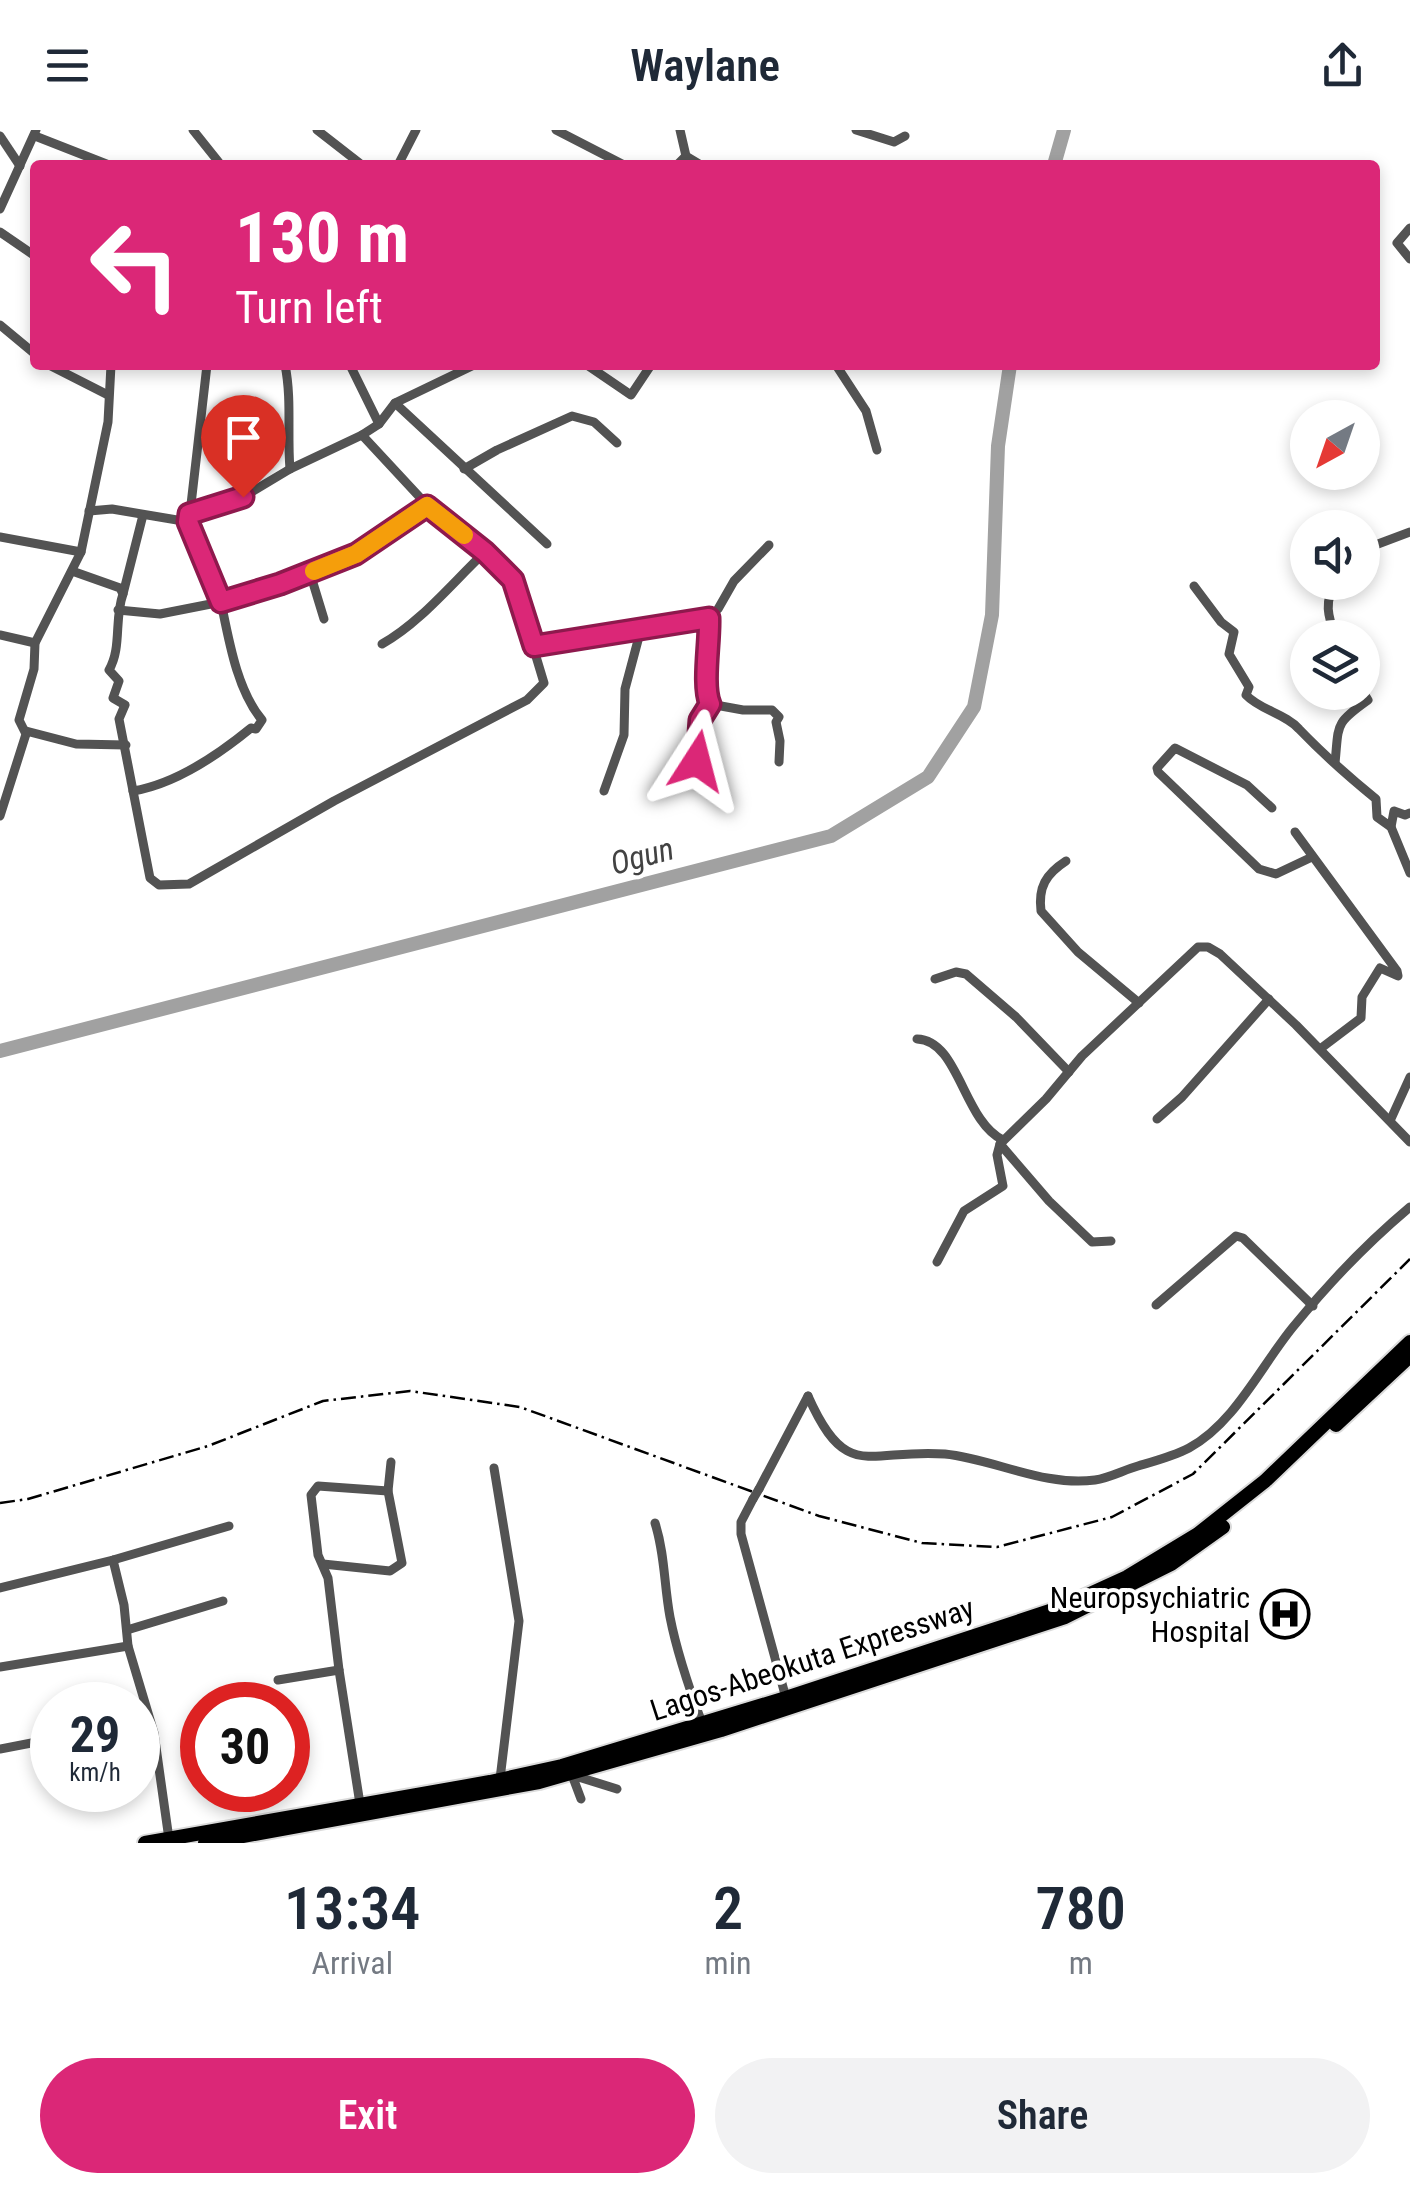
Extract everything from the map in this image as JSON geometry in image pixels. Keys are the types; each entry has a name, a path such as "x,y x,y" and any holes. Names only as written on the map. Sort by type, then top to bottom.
{"highway":[{"name":"Lagos-Abeokuta Expressway","path":"145,1843 562,1766 786,1698 1059,1608 1158,1560 1198,1534 1265,1481 1410,1342"},
{"name":"Lagos-Abeokuta Expressway","path":"205,1843 572,1775 1065,1617 1120,1592 1186,1554 1250,1505 1410,1356"}],"street":[{"path":"193,130 217,160"},
{"path":"317,130 356,160"},
{"path":"401,160 416,130"},
{"path":"556,130 614,160"},
{"path":"680,130 686,156 693,160"},
{"path":"856,130 894,142 905,136"},
{"path":"0,209 35,133 97,160"},
{"path":"0,136 20,166"},
{"path":"682,160 686,156"},
{"path":"1410,228 1397,243 1410,259"},
{"path":"0,232 30,253"},
{"path":"0,325 30,350"},
{"path":"59,370 108,396"},
{"path":"26,734 19,720 34,669 36,644 81,552 108,422 110,370"},
{"path":"133,791 155,788 170,780 251,728 256,729 262,720 250,706 228,641 221,602 189,518 207,370"},
{"path":"285,370 290,394 290,470"},
{"path":"352,370 379,424"},
{"path":"89,511 112,509 189,518 243,497 362,435 379,424 395,403 464,370"},
{"path":"594,370 631,395 648,370"},
{"path":"839,370 866,411 877,450"},
{"path":"395,403 548,544"},
{"path":"464,470 497,450 572,416 594,422 617,443"},
{"path":"143,515 118,610 117,656 109,670 118,681 113,698 125,705 119,719 150,878 159,886 188,884 318,809 528,700 544,683 513,580 427,506 362,435"},
{"path":"118,610 160,614 221,602 310,573 356,554 427,506"},
{"path":"1380,543 1410,532"},
{"path":"0,536 81,552"},
{"path":"534,646 709,618 734,581 769,545"},
{"path":"382,644 408,630 429,604 485,552"},
{"path":"72,570 120,588 123,594"},
{"path":"310,573 324,618"},
{"path":"1194,586 1234,632 1228,654 1249,686 1246,695 1296,726 1376,799 1377,817 1390,827 1410,874"},
{"path":"709,618 705,693 710,704"},
{"path":"604,791 624,736 625,689 641,629"},
{"path":"0,635 36,644"},
{"path":"697,761 700,720 710,704"},
{"path":"710,704 772,710 779,716 779,762"},
{"path":"1334,764 1340,721 1355,710"},
{"path":"0,816 26,731 86,745 126,744"},
{"path":"1272,808 1247,786 1175,748 1157,768 1259,869 1276,874 1312,857"},
{"path":"1390,827 1394,811 1406,816 1410,813"},
{"path":"1296,832 1378,941 1398,976 1380,968 1362,998 1361,1018 1320,1049"},
{"path":"1066,860 1046,877 1041,888 1041,911 1078,952 1139,1003"},
{"path":"937,1262 964,1211 1003,1186 997,1155 1002,1142 1198,947 1208,947 1220,954 1269,999 1410,1142"},
{"path":"935,979 956,972 966,974 1016,1017 1069,1072"},
{"path":"1156,1120 1182,1097 1269,999"},
{"path":"917,1039 927,1039 942,1050 969,1104 1049,1201 1092,1242 1111,1242"},
{"path":"1390,1121 1410,1078"},
{"path":"786,1698 740,1534 740,1522 808,1396 830,1438 845,1450 864,1456 948,1454 1050,1477 1094,1480 1146,1464 1190,1448 1222,1421 1271,1354 1370,1240 1410,1208"},
{"path":"1156,1305 1236,1236 1313,1306"},
{"path":"323,1564 390,1571 397,1568 402,1556 388,1491 391,1462"},
{"path":"494,1468 519,1621 500,1780"},
{"path":"360,1804 328,1578 318,1555 311,1495 318,1486 388,1491"},
{"path":"655,1523 662,1546 670,1616 702,1724"},
{"path":"0,1588 229,1526"},
{"path":"113,1560 128,1646 141,1682"},
{"path":"127,1630 223,1601"},
{"path":"0,1667 128,1646"},
{"path":"278,1680 339,1670"},
{"path":"0,1749 30,1743"},
{"path":"160,1775 169,1838"},
{"path":"572,1775 617,1789"},
{"path":"572,1775 581,1799"}],"waterway":[{"name":"Ogun","path":"1055,160 1064,130"},
{"name":"Ogun","path":"0,1051 831,836 928,777 974,707 992,615 998,446 1009,370"}],"railway":[{"path":"0,1503 28,1499 208,1446 323,1401 410,1391 520,1407 819,1516 922,1543 997,1547 1112,1517 1193,1474 1410,1259"}],"slow traffic":[{"path":"314,571 356,554 427,506 464,535"}],"place":[{"name":"Neuropsychiatric Hospital","path":"1285,1614"}],"route":[{"path":"243,497 189,514 188,522 221,602 356,554 427,506 513,580 534,646 709,618 705,693 710,704 700,720 697,761"}]}
